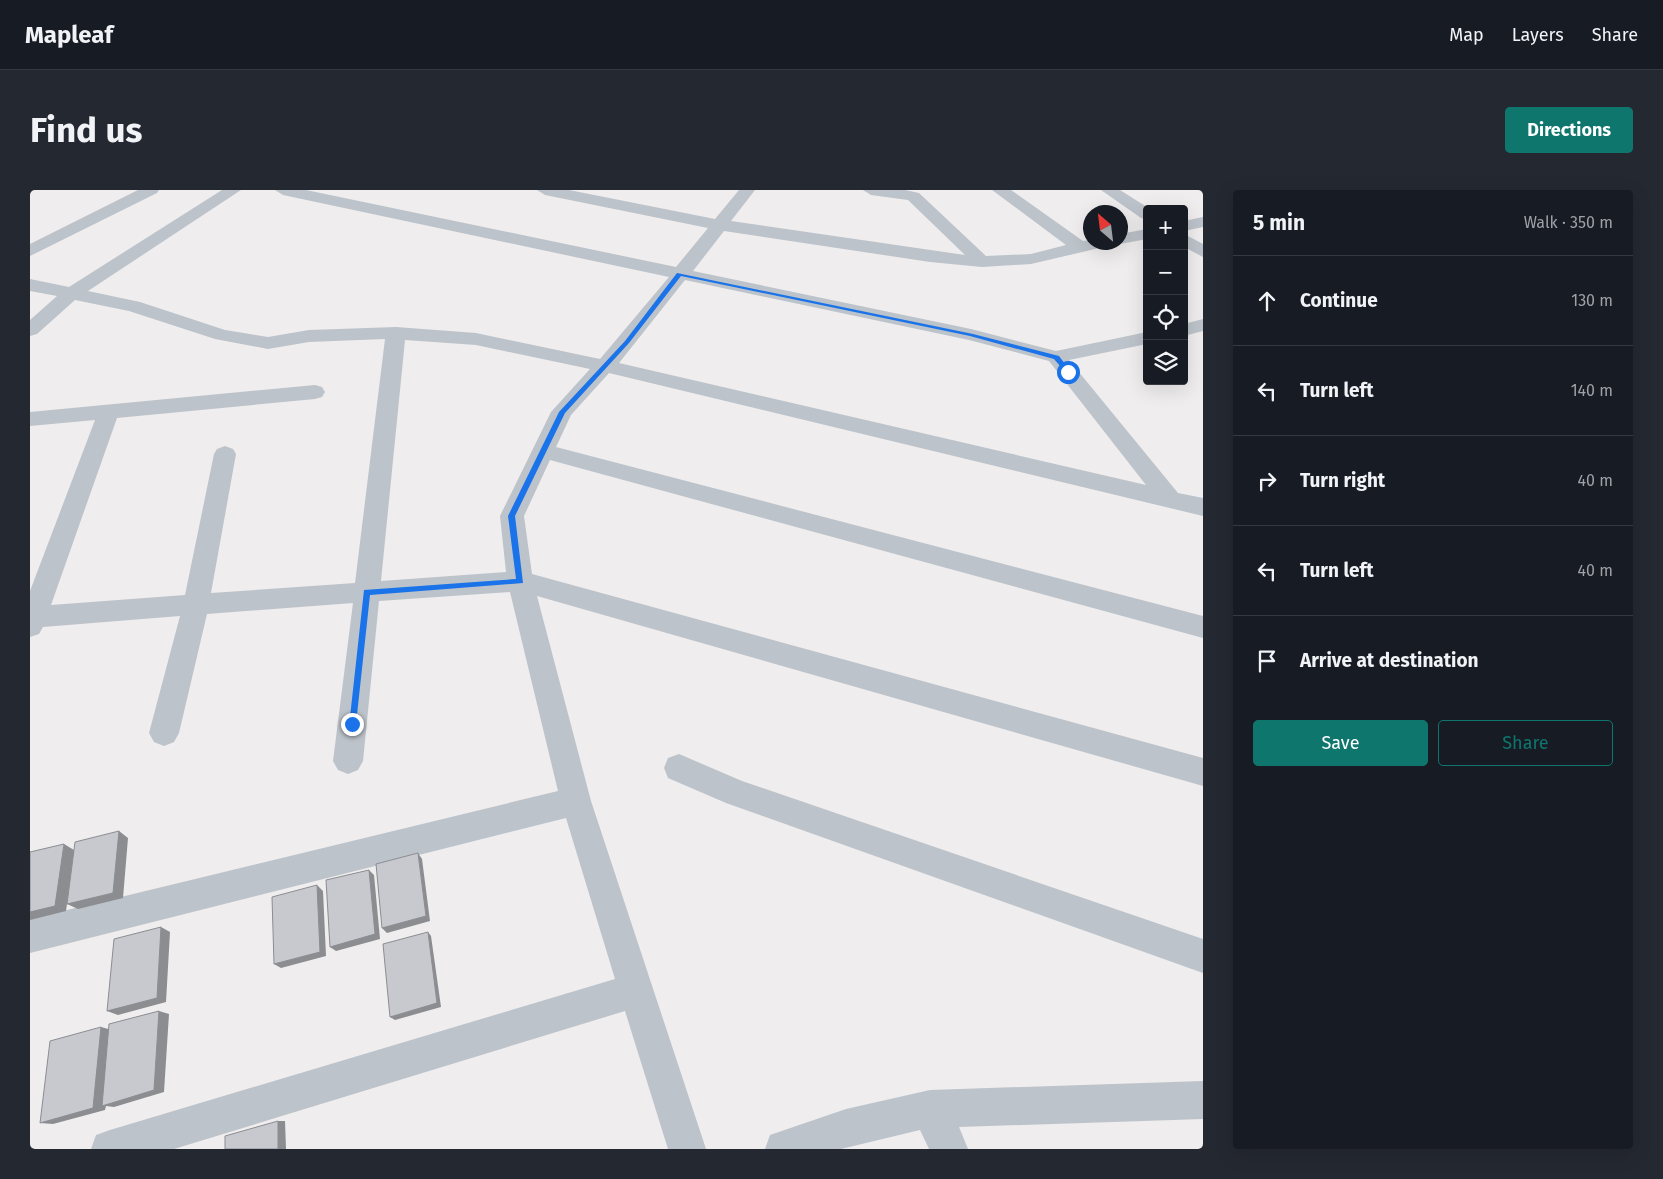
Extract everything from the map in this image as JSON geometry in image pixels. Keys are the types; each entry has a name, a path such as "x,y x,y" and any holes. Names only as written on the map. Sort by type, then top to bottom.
{"street":[{"path":"30,251 151,190"},
{"path":"30,330 71,294 233,190"},
{"path":"283,190 971,335 1056,358 1143,339"},
{"path":"545,190 721,225 930,258 982,262 1031,259 1083,246"},
{"path":"686,1149 576,801 520,581 512,516 562,412 627,342 747,190"},
{"path":"871,190 913,196 982,262"},
{"path":"1000,190 1080,247"},
{"path":"1109,190 1143,211"},
{"path":"1188,225 1203,222"},
{"path":"1128,238 1143,235"},
{"path":"1188,242 1203,252"},
{"path":"30,285 133,306 222,335 268,343 309,336 396,333 476,339 605,366 1202,506"},
{"path":"1188,329 1203,325"},
{"path":"348,761 396,333"},
{"path":"1056,358 1170,500"},
{"path":"30,419 315,392"},
{"path":"109,411 32,620 196,605 520,581 1203,772"},
{"path":"543,451 1203,627"},
{"path":"164,733 196,605 225,454"},
{"path":"679,768 737,793 1203,956"},
{"path":"30,936 576,801"},
{"path":"110,1149 636,990"},
{"path":"784,1149 846,1128 930,1108 1203,1100"},
{"path":"930,1108 949,1149"}],"building":[{"path":"119,831 113,893 67,904 75,842"},
{"path":"64,844 55,906 30,912 30,852"},
{"path":"418,853 426,916 382,928 376,864"},
{"path":"369,870 375,934 330,947 326,880"},
{"path":"317,885 320,952 274,964 272,897"},
{"path":"161,927 157,998 107,1011 114,939"},
{"path":"428,932 437,1003 390,1017 383,944"},
{"path":"159,1011 154,1090 102,1106 109,1024"},
{"path":"101,1027 93,1108 40,1123 50,1041"},
{"path":"278,1121 278,1149 225,1149 225,1136"}],"route":[{"path":"352,724 367,592 520,581 512,516 562,412 627,342 679,274 971,335 1056,358 1068,372"}]}
